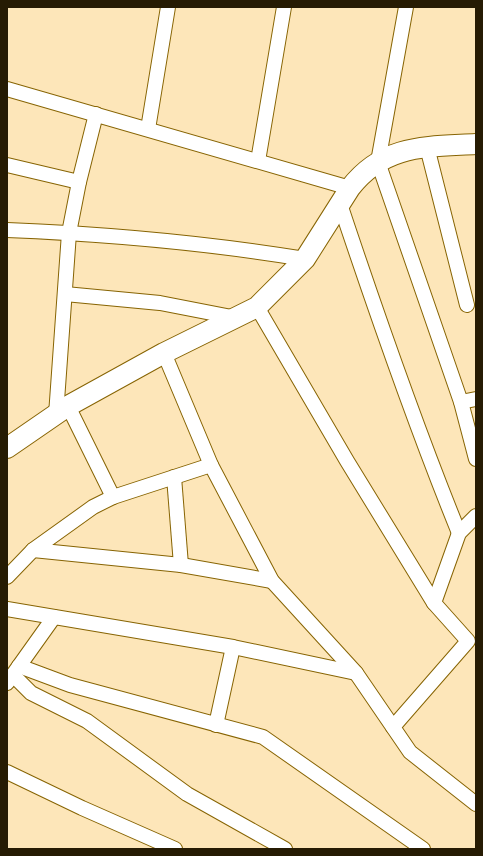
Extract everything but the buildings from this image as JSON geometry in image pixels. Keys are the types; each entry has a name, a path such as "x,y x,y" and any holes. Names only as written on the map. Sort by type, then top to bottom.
{"street":[{"path":"148,129 168,7"},
{"path":"258,161 284,7"},
{"path":"406,7 378,162 461,402 476,459"},
{"path":"7,88 258,161 345,196"},
{"path":"96,114 79,182 69,233 65,294 62,410 112,497"},
{"path":"7,448 62,410 164,353 257,307 305,259 358,178 378,162 395,154 416,148 476,144"},
{"path":"427,147 467,305"},
{"path":"7,165 79,182"},
{"path":"345,196 387,344 426,451 459,533"},
{"path":"7,230 69,233 259,251 305,259"},
{"path":"65,294 160,303 237,318"},
{"path":"257,307 346,460 434,603 468,641 393,727"},
{"path":"164,353 211,465 272,581 356,674 410,752 476,804"},
{"path":"461,402 476,399"},
{"path":"7,577 33,550 93,507 112,497 211,465"},
{"path":"174,477 181,565"},
{"path":"434,603 459,533 476,516"},
{"path":"33,550 181,565 272,581"},
{"path":"7,609 233,647 356,674"},
{"path":"13,675 54,617"},
{"path":"216,725 233,647"},
{"path":"13,675 70,685 264,737 423,849"},
{"path":"13,675 32,693 88,721 187,794 285,849"},
{"path":"7,772 82,808 176,849"}]}
